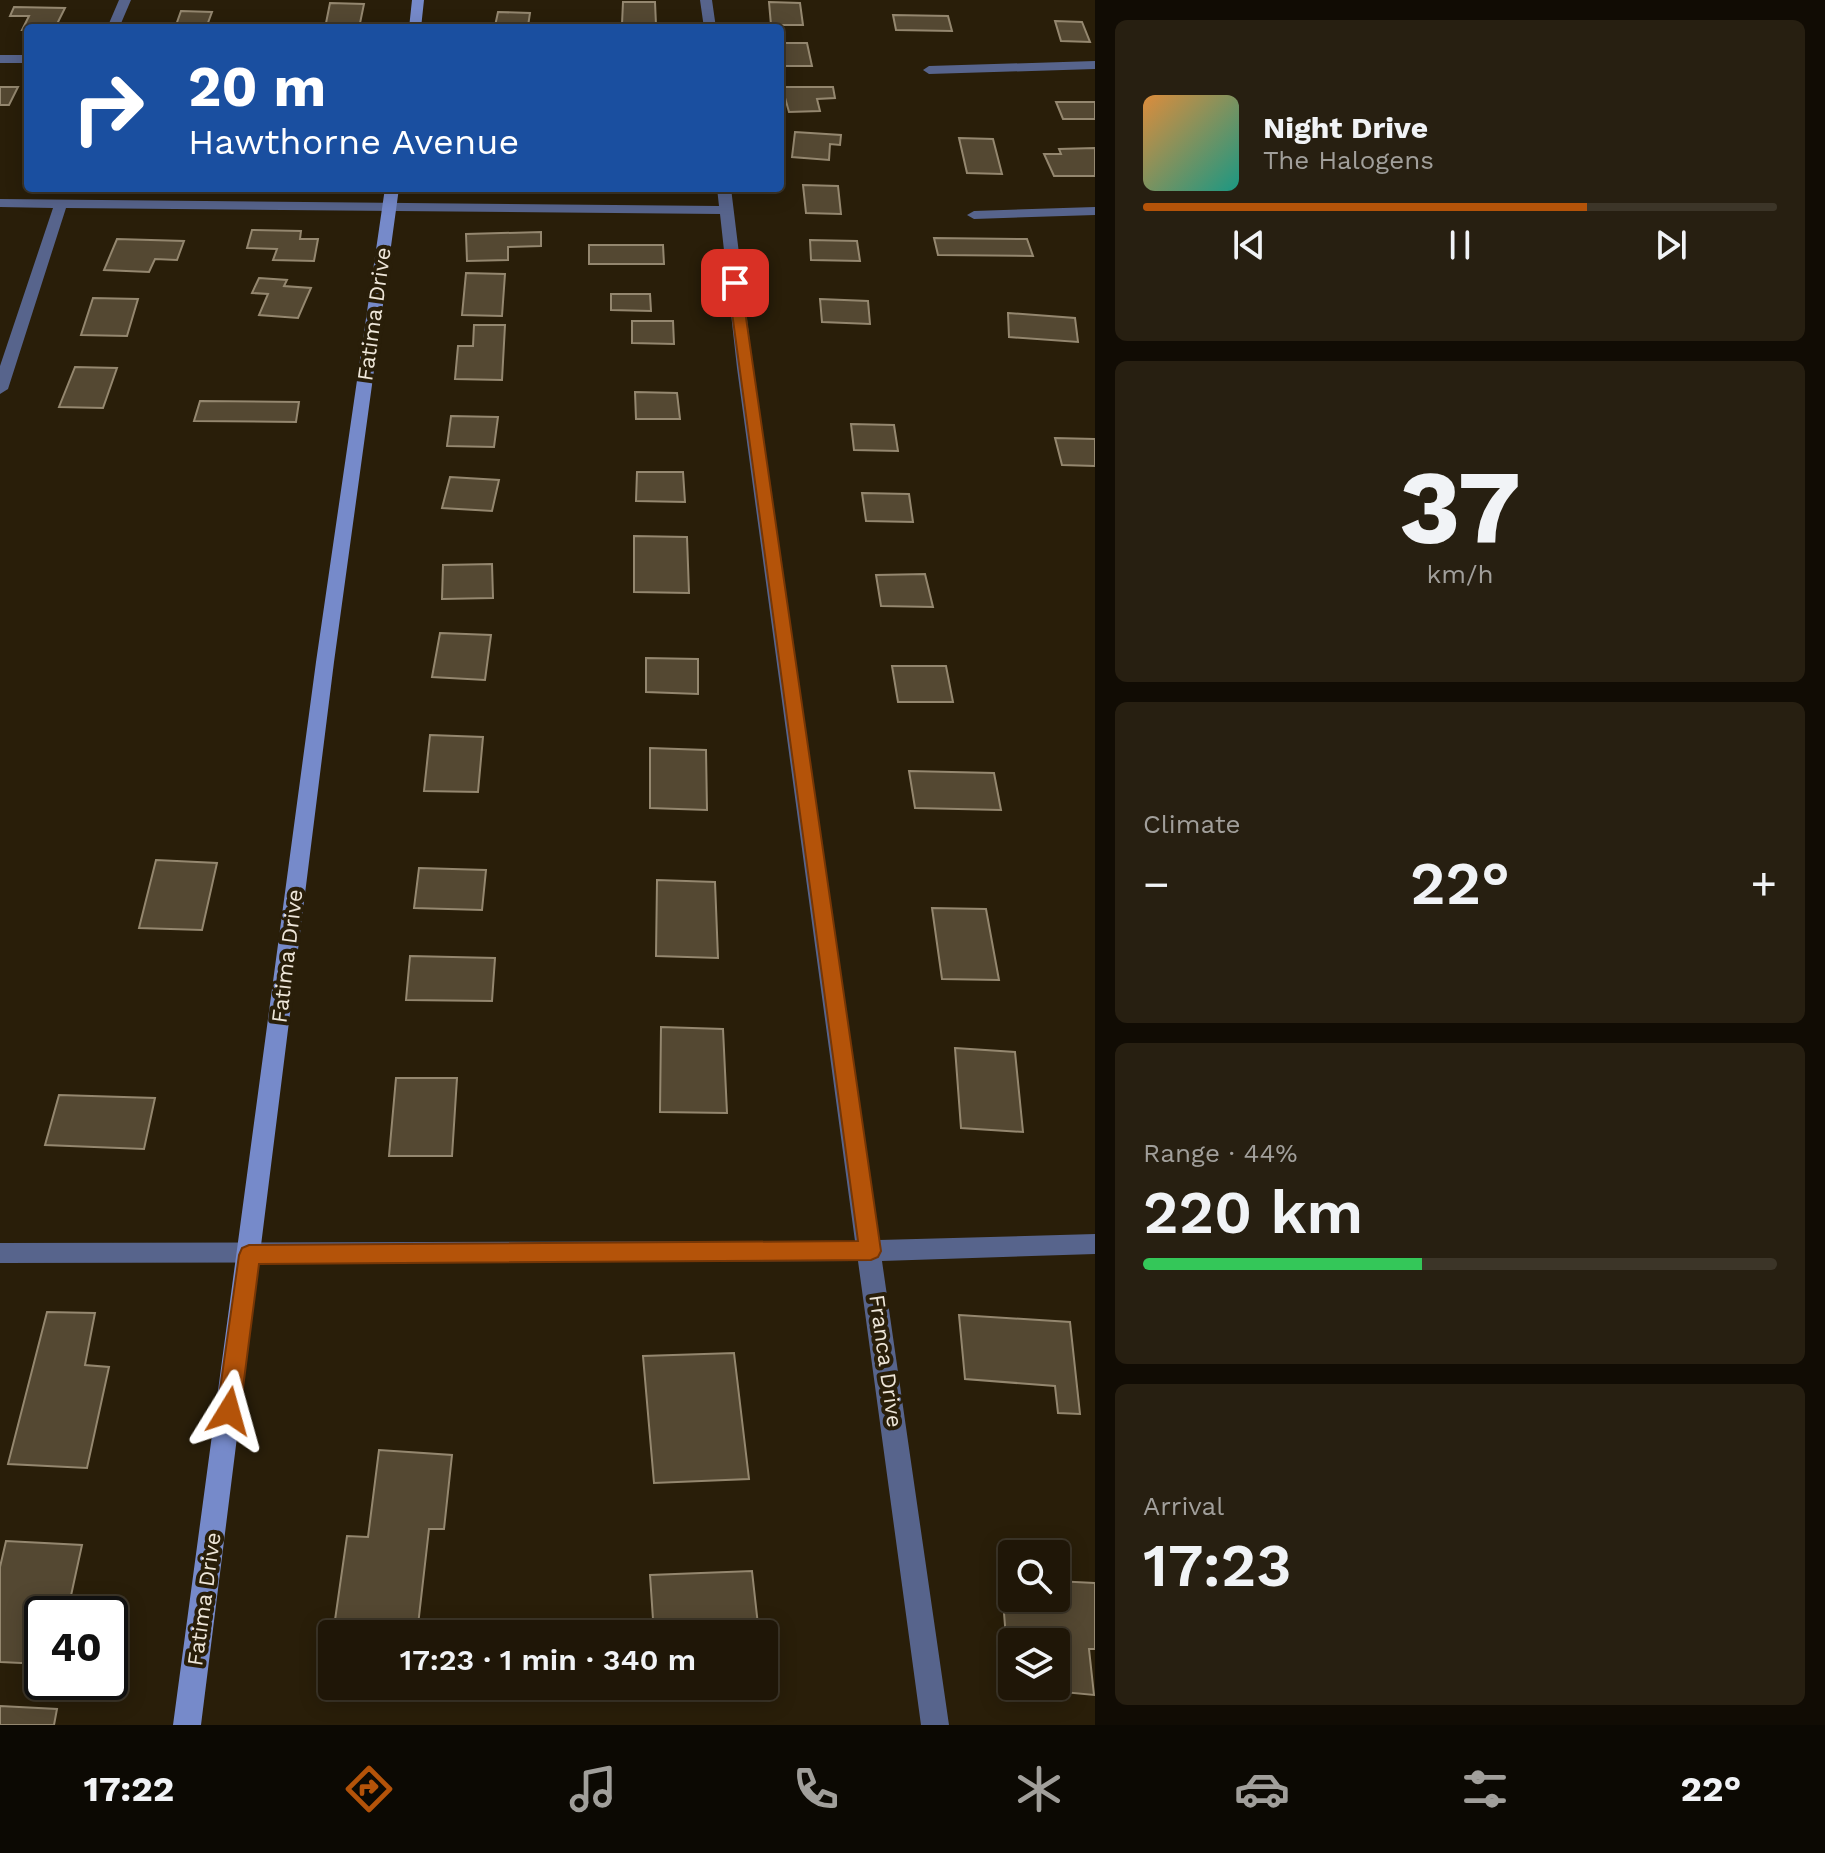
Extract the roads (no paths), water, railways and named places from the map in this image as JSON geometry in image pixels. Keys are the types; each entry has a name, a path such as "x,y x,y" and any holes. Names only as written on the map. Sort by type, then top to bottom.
{"street":[{"path":"115,24 125,0"},
{"path":"415,24 418,0"},
{"path":"706,0 709,24"},
{"path":"0,59 24,59"},
{"path":"929,70 1095,65"},
{"name":"Franca Drive","path":"724,192 745,368 935,1725"},
{"path":"0,203 391,197 726,210"},
{"name":"Fatima Drive","path":"187,1725 325,662 391,197"},
{"path":"0,389 61,203"},
{"path":"974,215 1095,211"},
{"path":"0,1253 249,1255 871,1251 1095,1244"}]}
